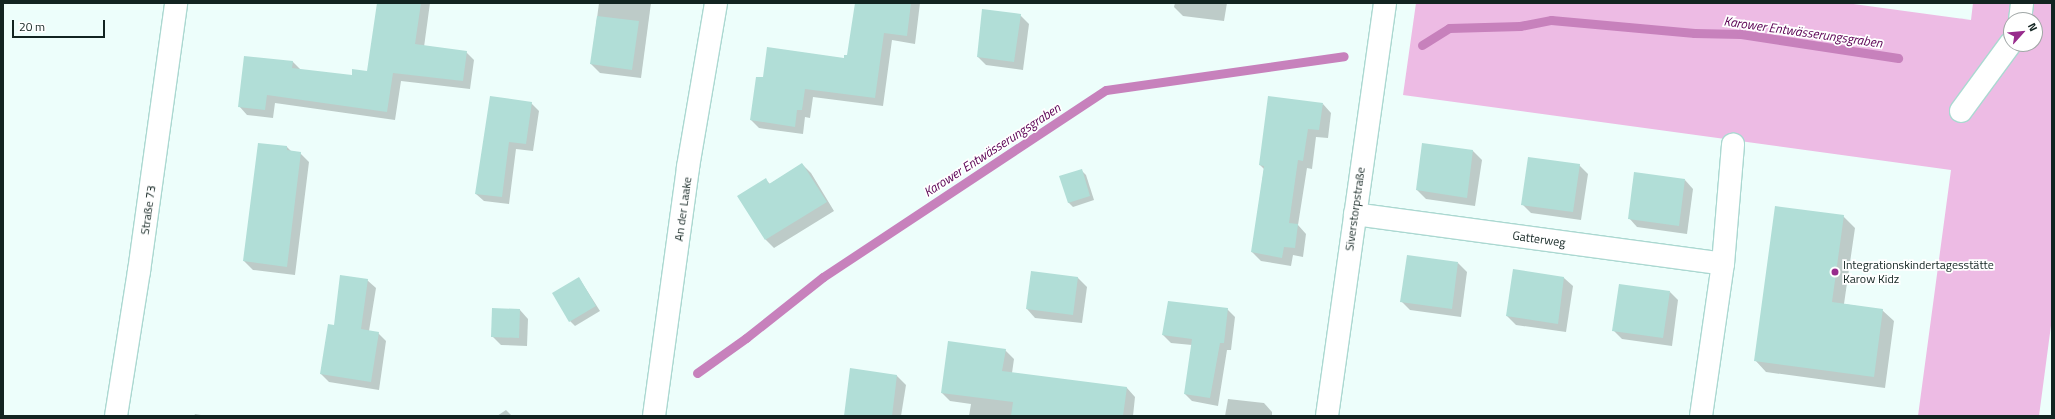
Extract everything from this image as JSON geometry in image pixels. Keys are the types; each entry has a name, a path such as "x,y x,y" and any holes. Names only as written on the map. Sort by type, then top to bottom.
{"street":[{"name":"Straße 73","path":"116,416 140,271 176,3"},
{"name":"An der Laake","path":"654,416 688,167 716,3"},
{"name":"Siverstorpstraße","path":"1327,416 1385,3"},
{"path":"1961,111 2004,52"},
{"path":"1702,416 1723,264 1733,144"},
{"name":"Gatterweg","path":"1355,214 1723,264"}],"shaded area":[{"path":"1416,3 1846,3 1971,20 1973,3 2052,3 2052,318 2039,416 1918,416 1951,170 1403,95"}],"building":[{"path":"377,3 421,3 415,44 467,51 463,81 393,73 387,112 267,95 265,110 238,107 244,56 293,61 292,68 352,75 352,69 367,71"},
{"path":"855,3 911,3 907,36 884,33 875,98 805,89 802,110 797,110 795,127 750,120 756,77 763,77 767,47 844,58 844,55 847,55"},
{"path":"982,9 1021,14 1014,62 977,57"},
{"path":"597,16 639,21 632,70 590,64"},
{"path":"490,96 532,102 526,144 509,142 502,197 475,194"},
{"path":"1268,96 1323,103 1319,130 1308,129 1303,161 1298,160 1289,223 1298,224 1295,248 1284,247 1282,258 1251,252 1264,166 1259,165"},
{"path":"258,143 287,146 287,150 301,152 287,267 243,261"},
{"path":"1422,143 1473,150 1467,198 1416,190"},
{"path":"1528,157 1580,164 1573,212 1521,205"},
{"path":"802,163 827,202 765,240 737,196 766,178 769,184"},
{"path":"1082,169 1090,196 1068,203 1059,176"},
{"path":"1634,172 1685,179 1679,226 1628,219"},
{"path":"1775,206 1844,215 1832,302 1883,309 1874,377 1754,361"},
{"path":"1407,255 1458,262 1452,309 1400,302"},
{"path":"1513,269 1564,277 1558,324 1506,316"},
{"path":"1031,271 1078,277 1073,315 1026,309"},
{"path":"340,275 368,279 361,329 379,332 371,382 320,374 328,324 334,325"},
{"path":"579,277 596,306 569,322 552,293"},
{"path":"1619,284 1670,291 1663,338 1612,331"},
{"path":"1168,301 1228,308 1224,343 1220,343 1210,398 1184,394 1192,339 1162,335"},
{"path":"492,308 520,309 519,338 491,337"},
{"path":"948,341 1006,349 1002,371 1127,387 1123,416 1011,416 1013,402 941,393"},
{"path":"850,368 897,375 892,416 844,416"}],"waterway":[{"name":"Karower Entwässerungsgraben","path":"1422,45 1449,28 1520,26 1551,20 1694,33 1741,34 1898,58"},
{"name":"Karower Entwässerungsgraben","path":"697,373 746,338 823,277 1106,90 1344,56"}],"place":[{"name":"Integrationskindertagesstätte Karow Kidz","path":"1835,272"}]}
